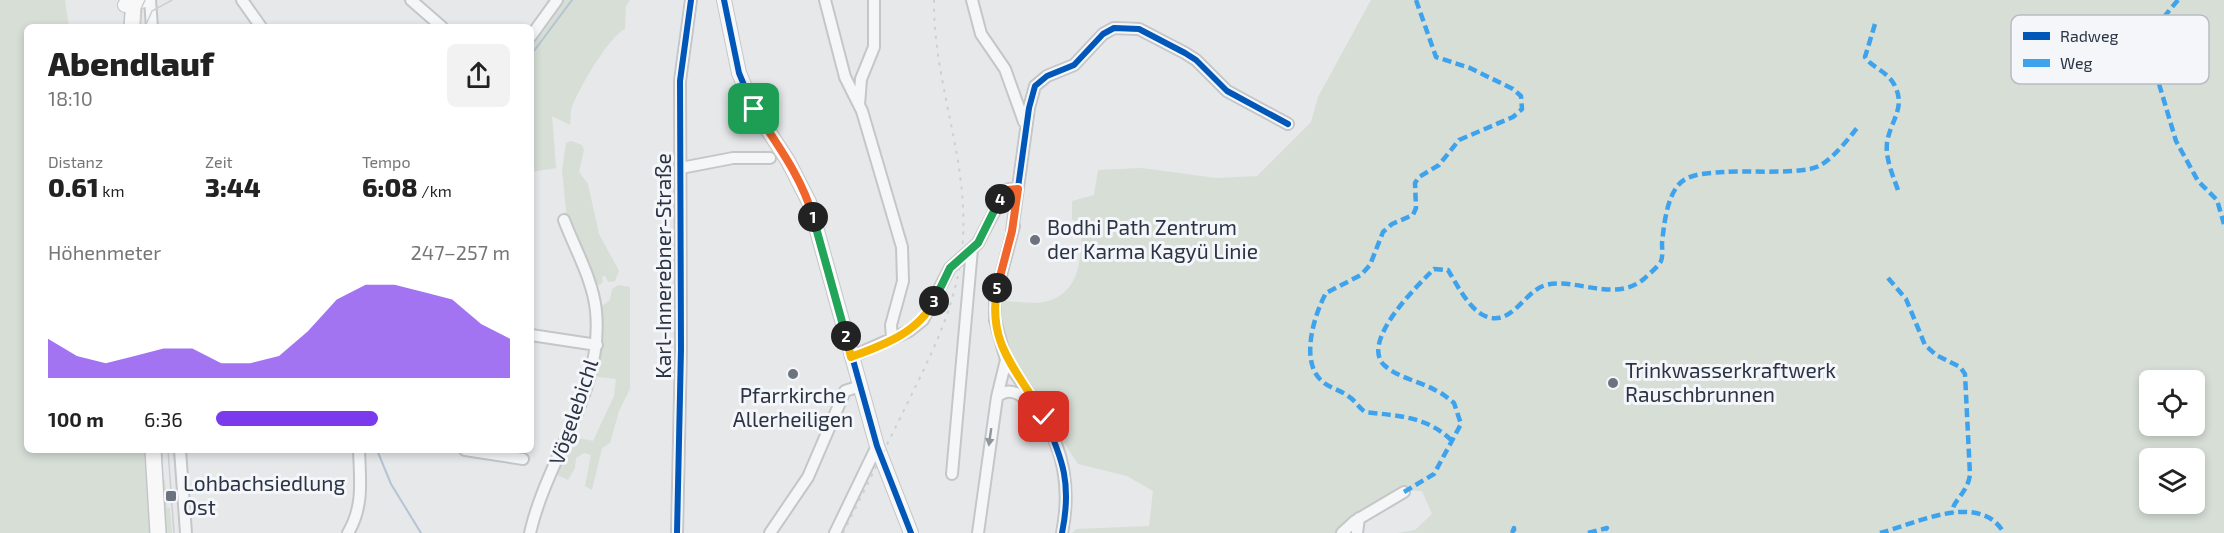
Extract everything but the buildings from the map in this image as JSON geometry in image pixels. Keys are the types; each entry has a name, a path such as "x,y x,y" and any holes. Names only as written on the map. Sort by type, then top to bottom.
{"main road":[{"path":"124,24 133,2"},
{"path":"132,24 133,2"},
{"path":"153,453 158,533"}],"street":[{"path":"150,0 152,24"},
{"path":"242,0 259,24"},
{"path":"411,0 439,24"},
{"path":"534,32 557,0"},
{"name":"Karl-Innerebner-Straße","path":"677,533 681,81 691,0"},
{"path":"724,0 739,73 750,100 788,161 809,202 877,446 911,533"},
{"path":"825,0 844,77 859,105 903,253 903,286 891,325 892,338"},
{"path":"859,105 861,80 873,53 874,0"},
{"path":"972,0 981,34 1014,86 1026,127 1028,149 1020,211 1012,231 997,287 994,309 997,333 1006,360 1044,417 1066,471 1067,495 1062,533"},
{"path":"1012,231 1031,98 1038,82 1074,64 1103,34 1122,26 1139,29 1191,57 1227,91 1288,124"},
{"path":"681,168 733,158 770,158"},
{"path":"851,357 909,331 923,320 950,268 972,249 982,236 1002,195 1009,189 1018,189"},
{"name":"Vögelebichl","path":"530,533 591,376 597,345 596,310 589,284 564,220"},
{"path":"952,474 972,249"},
{"path":"534,335 597,345"},
{"path":"978,533 997,397 1006,360"},
{"path":"770,533 808,477 845,391 860,386"},
{"path":"997,397 1006,392 1016,393 1044,417"},
{"path":"835,533 877,446"},
{"path":"180,453 186,533"},
{"path":"348,533 357,518 360,505 358,453"},
{"path":"484,453 523,459"},
{"path":"1342,533 1359,518 1404,492"},
{"path":"1357,533 1359,518"}],"shaded area":[{"path":"0,0 65,0 69,24 24,24 24,453 144,453 149,533 0,533"},
{"path":"557,0 630,0 626,6 625,29 603,52 587,77 572,107 570,125 552,116 556,168 534,172 534,32"},
{"path":"1371,0 2224,0 2224,533 1398,533 1415,530 1432,514 1422,491 1403,490 1339,533 1072,533 1076,529 1149,526 1153,491 1127,476 1078,464 1009,358 1001,325 1001,301 1031,303 1048,301 1059,297 1073,282 1079,263 1082,231 1072,219 1072,201 1094,195 1098,170 1142,168 1216,178 1257,176 1311,122 1318,97"},
{"path":"571,141 582,145 584,150 579,172 588,184 599,234 619,271 615,281 608,282 605,276 602,277 603,282 599,285 589,284 564,220 566,211 562,171 566,143"},
{"path":"618,285 630,287 630,389 619,411 610,443 602,448 592,490 585,486 591,455 584,453 576,458 575,468 568,480 553,473 564,445 574,447 579,438 593,441 614,396 616,379 591,376 596,310 610,300 612,289"},
{"path":"157,453 163,453 162,481 165,480 172,533 163,533"}],"waterway":[{"path":"534,51 572,0"},
{"path":"378,453 391,484 421,533"}],"tram line":[{"path":"140,24 141,9 145,0"},
{"path":"146,24 152,11 172,0"},
{"path":"168,453 174,533"}],"railway":[{"path":"843,533 940,334 960,262 963,236 961,182 938,53 934,0"}],"marked path":[{"path":"1416,0 1436,57 1470,68 1513,89 1521,96 1522,109 1513,117 1459,140 1439,165 1419,177 1415,183 1416,208 1413,215 1392,224 1383,232 1370,265 1361,275 1326,293 1313,326 1310,351 1316,374 1323,382 1342,392 1365,412 1401,416 1423,422 1443,433 1453,442"},
{"path":"2166,15 2178,0"},
{"path":"1875,24 1865,57 1892,81 1898,94 1898,108 1887,143 1887,155 1899,193"},
{"path":"2159,84 2176,141 2198,181 2217,200 2224,224"},
{"path":"1404,492 1434,474 1461,424 1454,403 1438,391 1390,369 1384,365 1379,355 1379,342 1385,328 1405,300 1434,269 1448,270 1474,308 1479,313 1494,318 1510,313 1543,286 1567,284 1607,289 1633,286 1645,278 1661,261 1667,209 1678,185 1684,180 1709,173 1811,169 1830,158 1858,127"},
{"path":"1888,278 1906,299 1925,345 1936,355 1960,367 1965,374 1970,475 1952,513"},
{"path":"1880,533 1929,518 1964,512 1980,514 1993,521 2004,533"},
{"path":"1512,533 1514,528 1514,533"},
{"path":"1588,533 1607,528 1602,533"}],"cycle path":[{"path":"677,533 681,349 680,81 691,0"},
{"path":"724,0 739,73 754,109 788,161 809,202 877,446 911,533"},
{"path":"1012,231 1029,108 1035,86 1047,76 1074,65 1103,34 1114,28 1139,29 1185,53 1196,60 1227,91 1288,124"},
{"path":"1044,417 1064,473 1066,500 1062,533"}],"place":[{"name":"Bodhi Path Zentrum der Karma Kagyü Linie","path":"1035,240"},
{"name":"Pfarrkirche Allerheiligen","path":"793,374"},
{"name":"Trinkwasserkraftwerk Rauschbrunnen","path":"1613,383"},
{"name":"Lohbachsiedlung Ost","path":"171,496"}],"route":[{"path":"754,109 788,161 809,202 851,357 909,331 923,320 950,268 978,243 1002,195 1009,189 1018,189 1012,231 995,298 995,320 1006,360 1044,417"}]}
